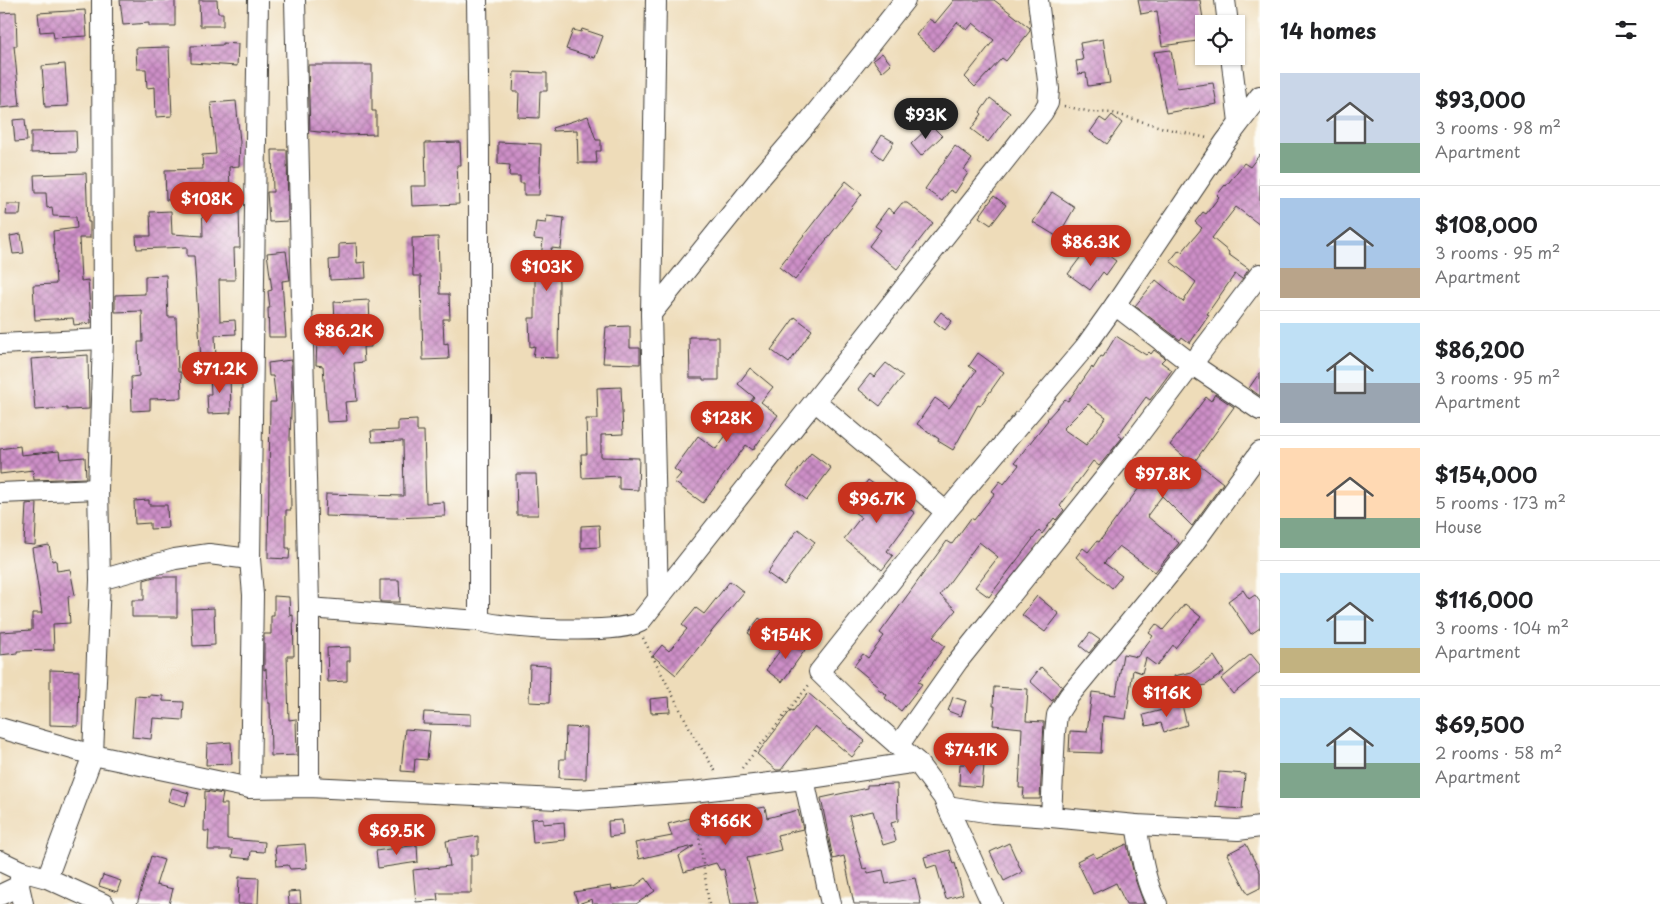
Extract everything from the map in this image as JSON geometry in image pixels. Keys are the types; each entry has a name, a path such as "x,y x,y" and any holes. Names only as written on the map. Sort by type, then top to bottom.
{"street":[{"path":"47,878 93,756 100,580 98,489 103,339 102,0"},
{"path":"250,788 253,595 250,559 258,0"},
{"path":"295,0 309,608 309,787"},
{"path":"476,0 479,160 479,622"},
{"path":"656,0 651,314 658,600"},
{"path":"651,314 761,177 810,120 905,0"},
{"path":"309,608 479,622 502,626 567,629 620,628 636,624 642,620 1043,112 1048,103 1048,77 1038,0"},
{"path":"1225,0 1227,15"},
{"path":"1233,65 1239,122"},
{"path":"992,904 943,797 917,762 819,672 946,512 1086,347 1225,142 1260,96"},
{"path":"898,746 958,661 1132,444 1260,274"},
{"path":"1115,305 1193,365 1260,410"},
{"path":"0,344 103,339"},
{"path":"815,401 946,512"},
{"path":"1052,816 1057,715 1069,696 1189,550 1260,452"},
{"path":"0,493 98,489"},
{"path":"100,580 175,559 209,554 250,559"},
{"path":"0,728 93,756 250,788 309,787 577,800 692,792 804,779 917,762"},
{"path":"804,779 831,904"},
{"path":"947,806 992,813 1052,816 1136,825 1238,830 1260,827"},
{"path":"1136,825 1144,871 1151,893 1157,904"},
{"path":"0,861 21,887"},
{"path":"0,895 47,878 104,904"}],"path":[{"path":"1048,103 1112,114 1225,142"},
{"path":"636,624 696,740 726,788 819,672"},
{"path":"692,792 709,904"}],"building":[{"path":"120,0 175,0 175,26 149,26 149,23 123,25"},
{"path":"199,0 217,0 218,13 223,13 223,26 200,26"},
{"path":"954,0 994,0 1030,28 1030,31 1006,61 1002,58 975,87 965,77 994,40 973,23 967,30 957,22 934,51 916,35 929,19 935,23"},
{"path":"1138,0 1200,0 1202,15 1195,15 1195,41 1162,46 1157,11 1141,14"},
{"path":"85,10 87,36 54,38 53,31 40,32 38,13"},
{"path":"16,12 17,46 14,46 20,106 0,108 0,13"},
{"path":"582,29 603,36 595,58 566,49 573,30 581,32"},
{"path":"1103,39 1110,83 1088,86 1086,73 1078,74 1076,61 1083,60 1080,43"},
{"path":"223,43 238,44 237,66 191,63 191,46 223,45"},
{"path":"169,47 172,116 156,117 155,87 147,88 146,69 137,69 136,48"},
{"path":"1171,50 1177,88 1213,83 1217,104 1166,113 1154,52"},
{"path":"882,53 891,64 882,72 873,60"},
{"path":"65,64 68,106 45,107 42,66"},
{"path":"308,65 372,65 372,111 376,111 376,134 346,135 310,131"},
{"path":"514,72 547,73 547,91 540,91 539,118 518,117 519,92 513,92"},
{"path":"990,98 1010,113 988,142 971,129 982,114 980,112"},
{"path":"236,101 240,142 239,166 229,167 231,209 239,208 240,248 234,248 235,280 219,280 220,321 235,320 236,334 215,335 216,359 201,360 194,256 187,256 187,247 137,249 136,236 151,236 150,212 171,211 172,234 203,236 202,199 166,200 165,170 203,169 202,155 216,154 211,103"},
{"path":"1112,115 1122,123 1107,144 1090,132 1100,118 1106,122"},
{"path":"588,116 596,140 601,140 601,151 596,151 597,163 578,163 577,130 553,131 552,128"},
{"path":"25,119 27,141 15,142 13,120"},
{"path":"931,125 942,136 921,156 911,144"},
{"path":"76,131 77,152 31,153 31,132"},
{"path":"882,135 894,142 883,159 872,151"},
{"path":"460,142 461,165 457,165 459,204 412,206 411,186 426,186 425,143"},
{"path":"498,142 541,144 539,195 524,195 524,183 520,183 520,176 509,176 510,165 498,164"},
{"path":"955,146 972,159 964,170 968,173 955,193 950,190 942,201 925,189"},
{"path":"272,150 287,150 288,221 269,222 267,192 273,192"},
{"path":"1260,154 1260,225 1236,207 1212,238 1229,252 1228,254 1249,269 1242,279 1235,274 1207,314 1209,315 1190,343 1182,337 1180,340 1135,306 1156,280 1183,302 1196,282 1170,261 1179,250 1182,252 1202,228 1195,222 1203,212 1206,214 1219,197 1217,195 1225,185 1244,163 1250,167"},
{"path":"86,173 90,238 79,238 81,281 88,280 91,323 74,325 73,318 35,320 33,285 56,284 53,231 77,228 76,217 53,216 52,207 47,208 46,193 35,193 34,175"},
{"path":"846,181 862,194 795,280 779,267"},
{"path":"1052,192 1075,207 1064,226 1067,228 1061,239 1033,222"},
{"path":"994,196 1006,205 991,225 979,217"},
{"path":"902,203 907,203 933,223 897,269 869,246 881,230 875,226 888,208 894,213"},
{"path":"7,204 21,204 20,215 6,215"},
{"path":"547,216 564,218 561,249 551,248 559,282 558,358 533,357 535,346 530,347 529,318 535,318 535,266 540,267 543,240 534,239 536,222 546,223"},
{"path":"21,234 24,253 13,254 10,236"},
{"path":"438,237 440,294 449,294 450,319 443,319 444,344 448,343 449,359 423,360 421,276 413,276 412,238"},
{"path":"356,243 357,263 365,262 366,278 330,280 329,260 339,259 339,244"},
{"path":"1088,247 1098,254 1101,250 1116,261 1106,275 1103,272 1090,290 1068,274"},
{"path":"286,251 290,280 282,281 286,337 269,337 268,308 270,308 268,291 272,290 267,253"},
{"path":"166,275 168,317 176,317 178,372 181,372 182,398 150,399 150,410 132,411 131,377 139,376 138,342 143,342 142,311 115,312 115,295 145,294 145,276"},
{"path":"369,300 371,347 363,347 364,362 354,363 357,401 345,402 347,421 327,422 323,366 316,365 317,340 336,341 334,302"},
{"path":"941,312 952,321 945,330 934,321"},
{"path":"795,317 812,330 789,363 771,350"},
{"path":"630,326 630,348 640,348 640,364 603,363 606,327"},
{"path":"1116,336 1146,355 1149,352 1151,354 1154,350 1165,358 1161,362 1172,370 1150,400 1146,397 1118,435 1122,438 1099,466 1093,461 1060,506 1064,510 1056,520 1054,518 1042,534 1039,531 989,597 975,587 998,557 979,542 940,595 956,610 933,637 945,646 918,682 922,684 901,711 885,698 887,695 877,688 878,686 854,666 863,654 868,658 884,636 880,633 947,541 952,544 971,518 974,520 995,493 992,491 1000,481 1004,484 1019,465 1015,462 1047,419 1065,399 1068,401 1092,367 1093,369 1101,356 1103,357","holes":["1088,404 1106,417 1086,445 1063,429"]},
{"path":"689,337 719,337 719,380 690,378"},
{"path":"978,353 1004,372 980,406 978,405 953,450 917,424 935,398 949,408 976,371 969,366"},
{"path":"88,355 89,409 35,410 31,359"},
{"path":"291,360 291,510 286,510 286,548 290,548 289,559 268,558 270,402 276,402 273,376 269,376 268,363"},
{"path":"886,363 903,376 880,406 858,389 870,374 874,377"},
{"path":"750,368 773,387 761,402 778,415 753,450 746,445 703,503 674,482 681,474 674,469 698,436 716,449 754,397 738,384"},
{"path":"1260,372 1260,396 1249,388"},
{"path":"230,373 231,413 208,414 207,394 211,394 210,374"},
{"path":"621,387 623,434 601,435 601,457 639,458 638,490 619,489 619,476 582,478 581,454 587,454 586,419 598,419 597,388"},
{"path":"1215,394 1234,407 1195,461 1223,483 1192,526 1162,496 1147,516 1179,543 1155,572 1119,546 1104,563 1122,576 1112,588 1076,557 1083,548 1088,552 1097,541 1099,542 1156,465 1174,477 1187,459 1170,445 1206,397 1211,401"},
{"path":"417,420 417,431 424,431 426,503 444,502 445,516 395,518 325,516 326,494 404,496 403,441 372,442 371,431 398,430 398,421"},
{"path":"20,446 21,455 59,451 60,459 85,457 86,478 34,480 33,470 0,474 0,449"},
{"path":"811,453 831,468 807,500 787,485"},
{"path":"516,474 536,474 538,515 517,515"},
{"path":"868,480 915,513 887,551 893,556 882,570 844,539 861,517 848,508"},
{"path":"149,500 149,505 167,505 168,528 150,529 150,523 135,524 134,501"},
{"path":"37,503 35,545 24,544 26,504"},
{"path":"599,525 600,547 581,548 581,526"},
{"path":"798,529 815,542 784,585 767,573"},
{"path":"49,545 52,561 56,560 57,571 70,569 75,595 68,596 70,623 53,624 54,650 17,651 17,653 0,655 0,632 32,630 32,613 42,613 32,548"},
{"path":"154,577 177,577 177,617 132,617 132,600 144,600 144,580"},
{"path":"380,580 399,580 400,602 380,602"},
{"path":"730,581 744,592 676,675 653,656 662,645 669,651 687,629 682,625 696,608 704,614"},
{"path":"1243,590 1249,599 1255,595 1260,602 1260,628 1251,634 1228,601"},
{"path":"274,596 289,597 290,616 293,615 294,656 287,656 289,720 296,719 297,755 271,756 270,703 268,703 266,669 264,670 264,634 271,634 271,616 274,616"},
{"path":"1037,596 1059,614 1045,632 1022,615"},
{"path":"1185,604 1201,617 1175,648 1173,645 1157,666 1146,658 1142,673 1133,670 1126,719 1103,716 1101,753 1069,752 1070,731 1087,732 1092,692 1116,695 1123,654 1137,657 1153,636 1149,633 1156,624 1163,630"},
{"path":"214,608 215,645 193,646 191,609"},
{"path":"759,618 770,626 759,641 748,633"},
{"path":"1090,633 1100,640 1089,653 1080,646"},
{"path":"789,638 805,650 782,682 766,670"},
{"path":"350,647 350,661 347,661 347,681 328,682 327,648"},
{"path":"1251,654 1260,665 1260,672 1233,694 1221,679"},
{"path":"1214,656 1224,672 1206,685 1177,692 1174,676 1192,672"},
{"path":"530,665 550,666 549,703 529,702"},
{"path":"1041,667 1062,686 1052,701 1030,681"},
{"path":"50,670 79,671 78,726 50,725"},
{"path":"994,687 1028,689 1026,721 1044,722 1040,799 1023,799 1024,788 1019,788 1022,728 993,725"},
{"path":"808,693 865,741 852,757 815,726 781,770 776,770 757,754 791,710 793,711"},
{"path":"150,695 163,696 163,701 184,702 183,720 153,718 151,739 132,737 135,696 150,697"},
{"path":"669,697 670,712 651,713 650,699"},
{"path":"953,697 966,701 961,716 948,711"},
{"path":"1182,705 1187,725 1164,732 1161,723 1146,726 1143,715"},
{"path":"424,712 471,714 471,725 423,724"},
{"path":"566,727 587,728 586,779 559,778 560,759 565,759"},
{"path":"405,729 430,731 427,760 415,759 414,772 401,771"},
{"path":"231,742 232,764 206,765 207,744"},
{"path":"960,764 984,765 982,787 959,785"},
{"path":"1219,772 1245,774 1242,809 1216,807"},
{"path":"897,784 898,821 891,823 896,841 883,845 873,811 849,816 863,869 867,868 868,873 883,870 886,884 915,878 921,904 854,904 844,856 833,859 821,798 867,788 867,785"},
{"path":"172,788 189,793 185,806 168,801"},
{"path":"205,791 223,794 221,804 227,804 227,839 265,842 264,852 251,851 250,859 232,857 233,850 208,850 209,831 204,831"},
{"path":"765,807 767,818 798,810 803,829 777,835 781,850 747,858 758,904 731,904 724,869 720,870 716,863 684,872 679,856 694,846 639,859 635,843 672,836 668,824 690,818 693,826 740,814 739,812"},
{"path":"543,818 543,824 564,822 565,840 533,843 531,819"},
{"path":"622,820 623,835 609,837 608,821"},
{"path":"478,836 478,855 471,855 471,893 437,893 438,900 416,902 413,870 450,866 446,841"},
{"path":"1009,843 1022,872 1004,881 990,852"},
{"path":"305,844 307,868 290,869 288,865 277,866 275,846"},
{"path":"1127,844 1135,879 1144,904 1126,904 1116,883 1093,894 1077,861 1093,853 1096,858"},
{"path":"1246,844 1260,872 1260,888 1248,894 1227,854"},
{"path":"417,845 418,862 378,868 376,851"},
{"path":"949,850 953,864 955,863 963,894 946,899 936,865 927,868 924,857"},
{"path":"151,856 164,860 156,885 173,889 169,904 137,904"},
{"path":"103,875 121,881 117,892 99,886"},
{"path":"239,877 259,878 258,904 238,904"},
{"path":"646,878 655,891 636,904 593,904 592,899 578,904 574,892 611,886 612,890 635,886"},
{"path":"300,891 301,904 289,904 288,892"}]}
